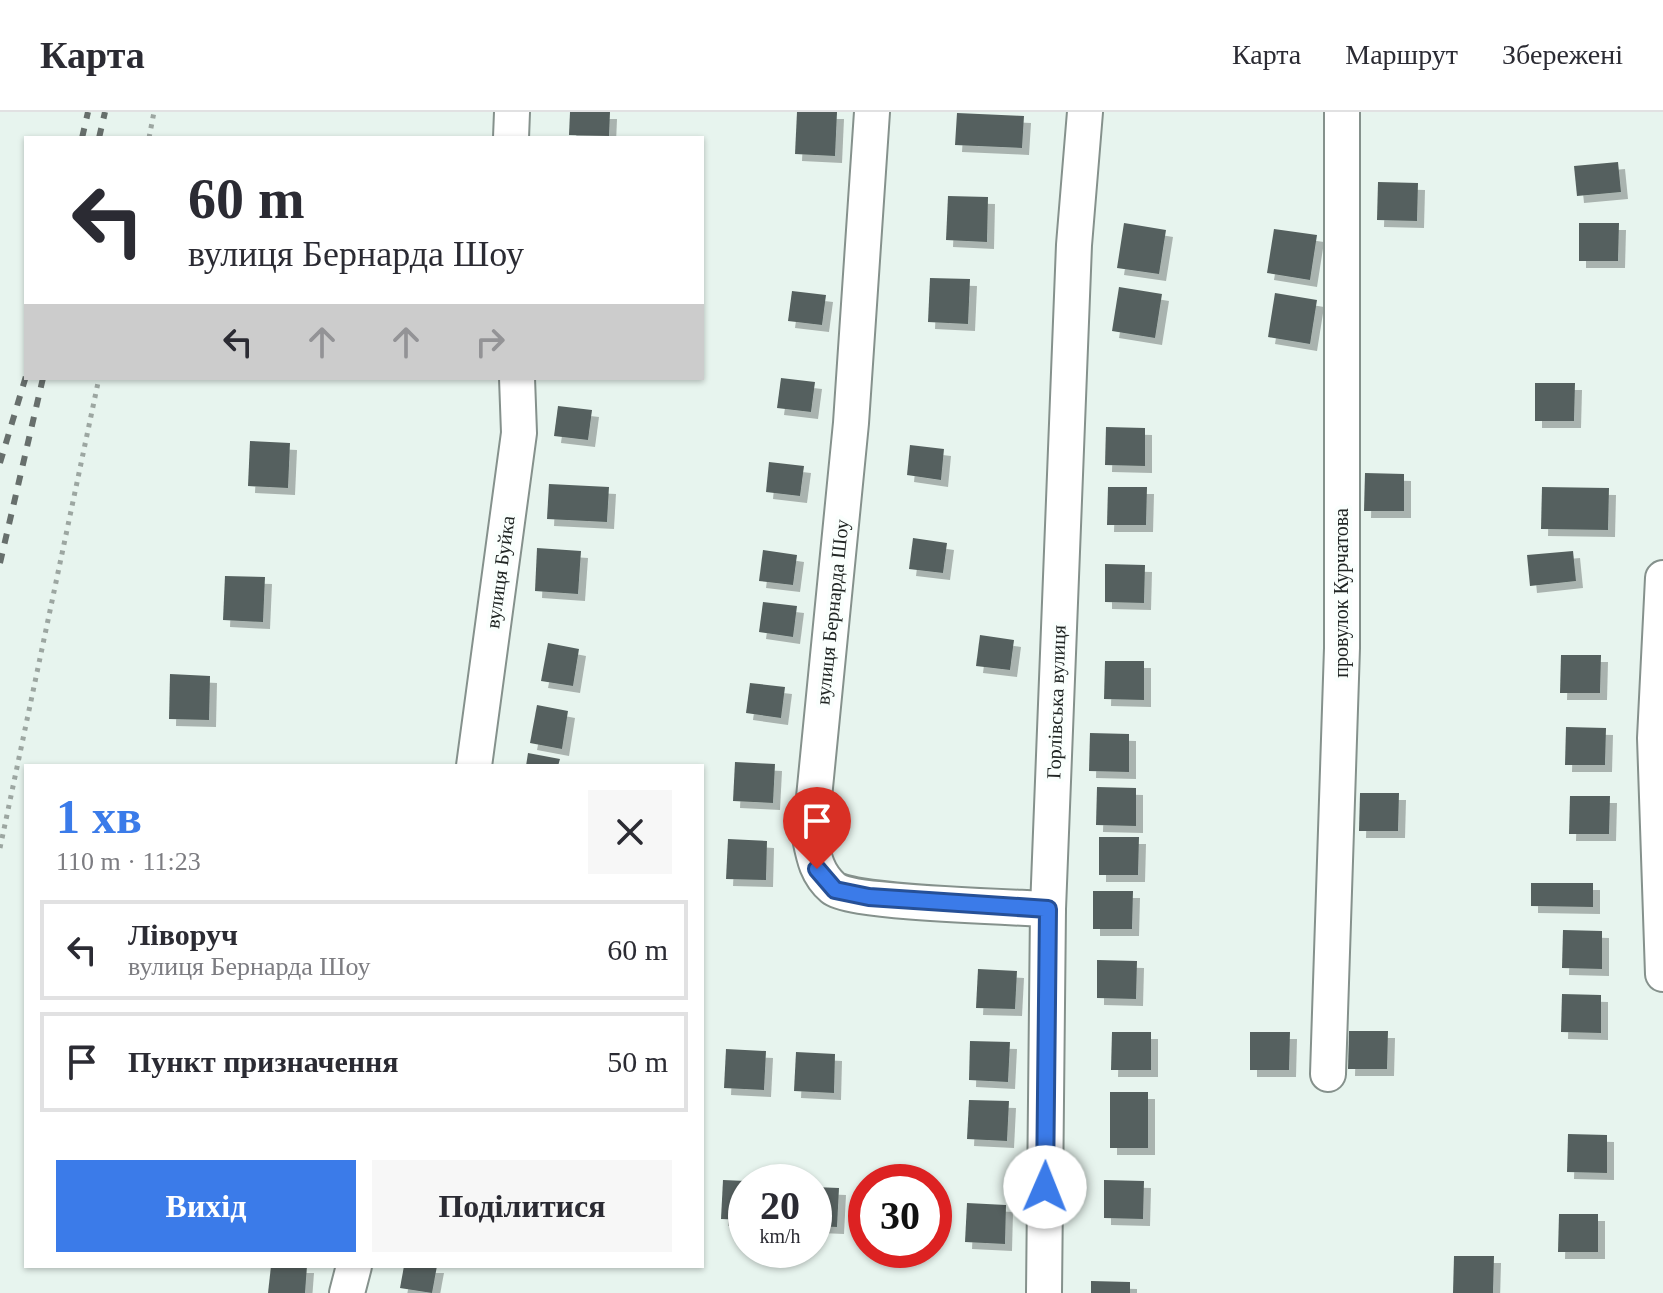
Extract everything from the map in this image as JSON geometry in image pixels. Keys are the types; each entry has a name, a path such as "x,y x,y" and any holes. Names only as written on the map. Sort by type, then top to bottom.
{"street":[{"path":"511,136 512,112"},
{"name":"вулиця Бернарда Шоу","path":"872,112 851,423 810,838 817,869 835,890 869,897 1048,909"},
{"name":"Горлівська вулиця","path":"1044,1293 1048,909 1074,245 1085,112"},
{"name":"провулок Курчатова","path":"1328,1074 1342,648 1342,112"},
{"name":"вулиця Буйка","path":"474,764 519,433 517,380"},
{"path":"1663,578 1655,738 1663,974"},
{"path":"347,1293 353,1268"}],"path":[{"path":"149,136 154,112"},
{"path":"0,848 99,380"}],"building":[{"path":"570,112 610,112 609,136 569,135"},
{"path":"797,112 837,112 835,156 795,154"},
{"path":"957,113 1024,116 1022,148 955,145"},
{"path":"1618,162 1621,192 1577,196 1574,166"},
{"path":"1378,182 1418,183 1417,221 1377,220"},
{"path":"948,196 988,197 987,242 946,240"},
{"path":"1124,223 1166,230 1159,274 1117,268"},
{"path":"1579,223 1619,223 1618,261 1579,261"},
{"path":"1274,229 1317,235 1310,280 1267,273"},
{"path":"930,278 970,279 968,324 928,322"},
{"path":"1119,287 1162,294 1155,338 1112,331"},
{"path":"792,291 826,295 822,325 788,321"},
{"path":"1275,293 1317,300 1310,344 1268,337"},
{"path":"781,378 815,382 811,412 777,408"},
{"path":"1535,383 1575,383 1574,421 1535,421"},
{"path":"558,406 592,410 588,440 554,436"},
{"path":"1106,427 1145,428 1145,466 1105,465"},
{"path":"250,441 290,443 288,488 248,486"},
{"path":"910,445 944,449 941,480 907,475"},
{"path":"769,462 804,466 800,496 766,492"},
{"path":"1365,473 1404,474 1404,511 1364,511"},
{"path":"549,484 609,487 607,522 547,519"},
{"path":"1108,487 1147,487 1146,525 1107,525"},
{"path":"1542,487 1609,488 1608,530 1541,529"},
{"path":"913,538 947,543 943,573 909,569"},
{"path":"537,548 581,551 578,594 535,591"},
{"path":"763,550 797,555 793,585 759,581"},
{"path":"1573,551 1576,581 1530,586 1527,555"},
{"path":"1105,564 1145,565 1144,603 1105,602"},
{"path":"225,576 265,577 263,622 223,620"},
{"path":"763,602 797,606 793,637 759,632"},
{"path":"980,635 1014,640 1010,670 976,666"},
{"path":"548,643 579,649 573,686 541,681"},
{"path":"1561,655 1601,655 1600,693 1560,693"},
{"path":"1105,661 1144,661 1144,700 1104,699"},
{"path":"170,674 210,676 209,720 169,719"},
{"path":"750,683 785,687 781,718 746,713"},
{"path":"537,705 568,711 562,749 530,743"},
{"path":"1566,727 1606,728 1605,765 1565,765"},
{"path":"1090,733 1129,734 1129,772 1089,771"},
{"path":"528,753 560,759 559,764 526,764"},
{"path":"735,762 775,764 773,803 733,801"},
{"path":"1097,787 1136,788 1136,826 1096,825"},
{"path":"1360,793 1399,793 1398,831 1359,831"},
{"path":"1570,796 1610,796 1609,834 1569,834"},
{"path":"1099,837 1139,837 1138,875 1099,875"},
{"path":"728,839 767,841 766,880 726,879"},
{"path":"1531,883 1593,883 1593,907 1531,906"},
{"path":"1093,891 1133,891 1132,929 1093,929"},
{"path":"1563,930 1602,931 1602,969 1562,968"},
{"path":"1097,960 1137,961 1136,999 1097,998"},
{"path":"978,969 1017,971 1015,1009 976,1008"},
{"path":"1562,994 1601,995 1601,1033 1561,1032"},
{"path":"1349,1031 1388,1031 1387,1069 1348,1069"},
{"path":"1112,1032 1151,1032 1151,1070 1111,1070"},
{"path":"1250,1032 1290,1032 1289,1070 1250,1070"},
{"path":"970,1041 1010,1042 1008,1082 969,1080"},
{"path":"726,1049 766,1051 764,1090 724,1088"},
{"path":"796,1052 835,1054 834,1093 794,1091"},
{"path":"1110,1092 1148,1092 1148,1148 1110,1148"},
{"path":"969,1100 1009,1101 1007,1141 967,1139"},
{"path":"1568,1134 1607,1135 1607,1173 1567,1172"},
{"path":"723,1180 728,1180 728,1219 721,1219"},
{"path":"1104,1180 1144,1181 1143,1219 1104,1218"},
{"path":"832,1188 839,1188 837,1227 832,1227"},
{"path":"967,1203 1006,1205 1005,1244 965,1242"},
{"path":"1559,1214 1598,1214 1598,1252 1558,1252"},
{"path":"1454,1256 1494,1256 1493,1293 1453,1293"},
{"path":"271,1268 307,1268 305,1293 268,1293"},
{"path":"404,1268 437,1268 432,1293 400,1288"},
{"path":"1091,1281 1130,1282 1130,1293 1091,1293"}],"railway":[{"path":"82,136 88,112"},
{"path":"99,136 105,112"},
{"path":"0,463 25,380"},
{"path":"0,563 43,380"}],"route":[{"path":"817,869 835,890 869,897 1048,909 1045,1187"}]}
